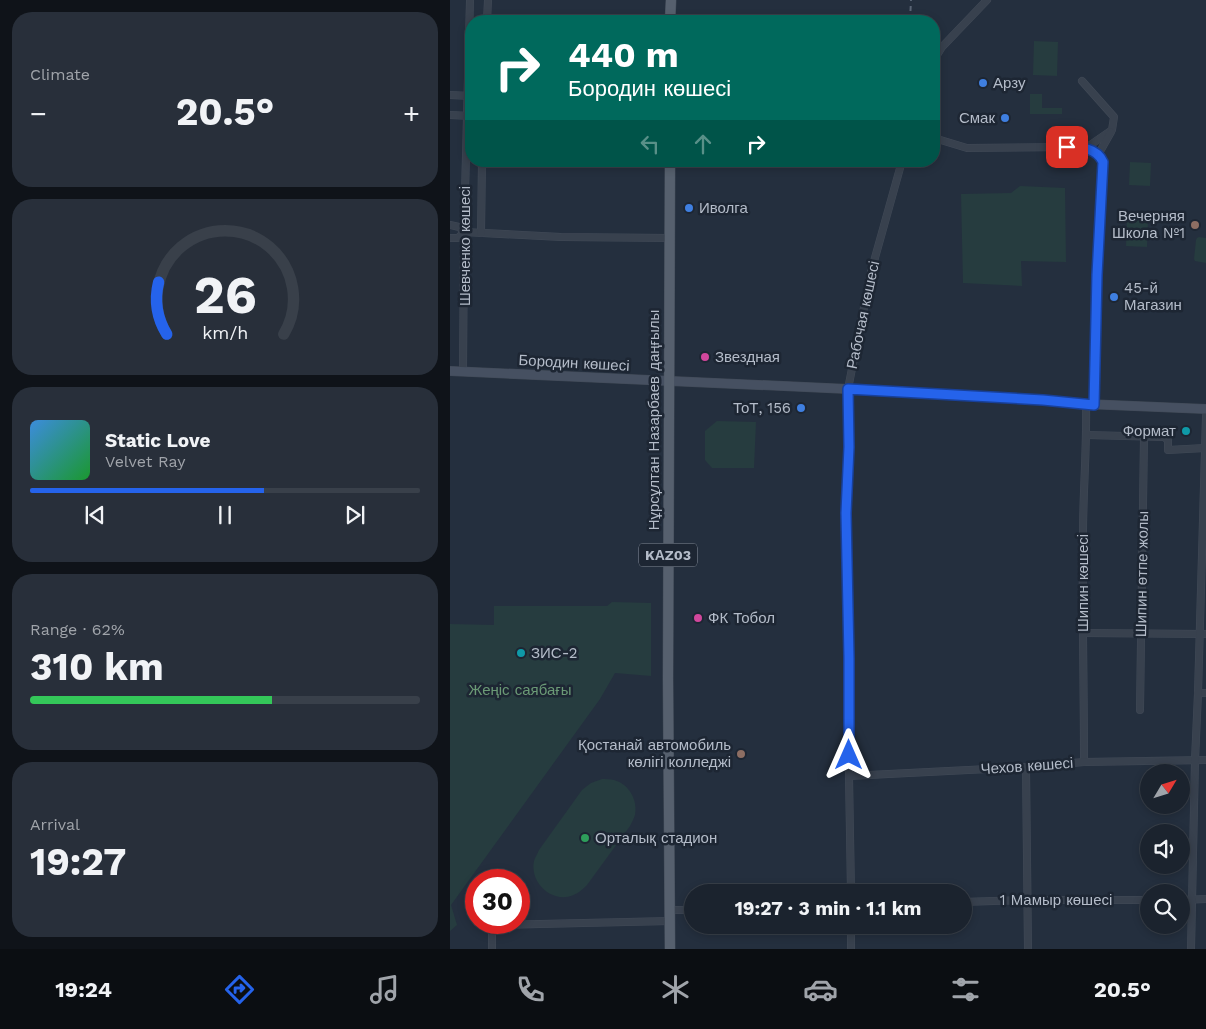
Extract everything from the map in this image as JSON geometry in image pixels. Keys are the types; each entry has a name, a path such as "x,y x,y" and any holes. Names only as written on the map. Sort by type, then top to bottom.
{"main road":[{"path":"670,0 670,15"},
{"name":"Нұрсұлтан Назарбаев даңғылы","path":"670,167 668,679 670,949"}],"street":[{"name":"Шевченко көшесі","path":"470,0 470,15"},
{"path":"487,15 488,0"},
{"path":"940,50 987,0"},
{"path":"940,140 967,148 1086,148 1098,155 1112,130 1114,116 1082,81"},
{"path":"450,95 465,96"},
{"path":"450,115 465,116"},
{"path":"1086,148 1112,130"},
{"name":"Шипин көшесі","path":"1084,762 1083,506 1103,162 1098,155"},
{"name":"Шевченко көшесі","path":"463,372 464,232 467,167"},
{"name":"Шевченко көшесі","path":"481,233 482,167"},
{"name":"Рабочая көшесі","path":"851,884 846,513 849,447 848,389 871,272 900,167"},
{"path":"450,225 459,227 464,232 560,237 670,238"},
{"path":"450,238 458,238 464,232"},
{"name":"Бородин көшесі","path":"450,371 848,389 1206,409"},
{"path":"1190,949 1195,760 1202,693 1206,416"},
{"path":"1087,436 1161,437 1167,438 1169,443 1168,450 1205,448"},
{"name":"Шипин өтпе жолы","path":"1140,710 1144,437"},
{"path":"1083,633 1203,633"},
{"name":"Чехов көшесі","path":"849,776 1026,767 1084,762 1206,760"},
{"path":"1026,767 1028,949"},
{"path":"1191,900 1206,899"},
{"name":"1 Мамыр көшесі","path":"972,902 1140,900"},
{"path":"492,949 492,926 670,916 684,912"},
{"path":"851,934 851,949"}],"green space":[{"path":"1034,41 1058,42 1057,76 1033,75"},
{"path":"1030,94 1042,94 1042,108 1062,108 1062,114 1030,114"},
{"path":"1130,162 1151,163 1150,186 1129,185"},
{"path":"1020,186 1065,188 1066,262 1021,261 1022,286 963,283 961,194 1011,193"},
{"path":"1127,218 1148,218 1147,247 1126,246"},
{"path":"1199,237 1206,238 1206,263 1195,261 1194,259 1196,240"},
{"path":"717,421 756,422 754,468 712,468 705,460 705,431"},
{"name":"Жеңіс саябағы","path":"612,602 651,603 651,676 615,673 600,699 477,869 465,869 465,886 451,905 457,925 450,931 450,624 494,625 494,606 607,606"},
{"name":"Орталық стадион","path":"602,779 614,780 628,789 634,798 635,815 630,826 585,887 578,893 566,897 552,895 541,887 537,881 533,868 535,858 582,790 591,783"}],"railway":[{"path":"910,15 911,0"}],"place":[{"name":"Арзу","path":"983,83"},
{"name":"Смак","path":"1005,118"},
{"name":"Иволга","path":"689,208"},
{"name":"Вечерняя Школа №1","path":"1195,225"},
{"name":"45-й Магазин","path":"1114,297"},
{"name":"Звездная","path":"705,357"},
{"name":"ТоТ, 156","path":"801,408"},
{"name":"Формат","path":"1186,431"},
{"name":"ФК Тобол","path":"698,618"},
{"name":"ЗИС-2","path":"521,653"},
{"name":"Қостанай автомобиль көлігі колледжі","path":"741,754"},
{"name":"Орталық стадион","path":"585,838"}],"route":[{"path":"849,755 846,513 849,447 848,389 1043,400 1094,405 1097,275 1103,162 1097,153 1086,148 1067,147"}]}
